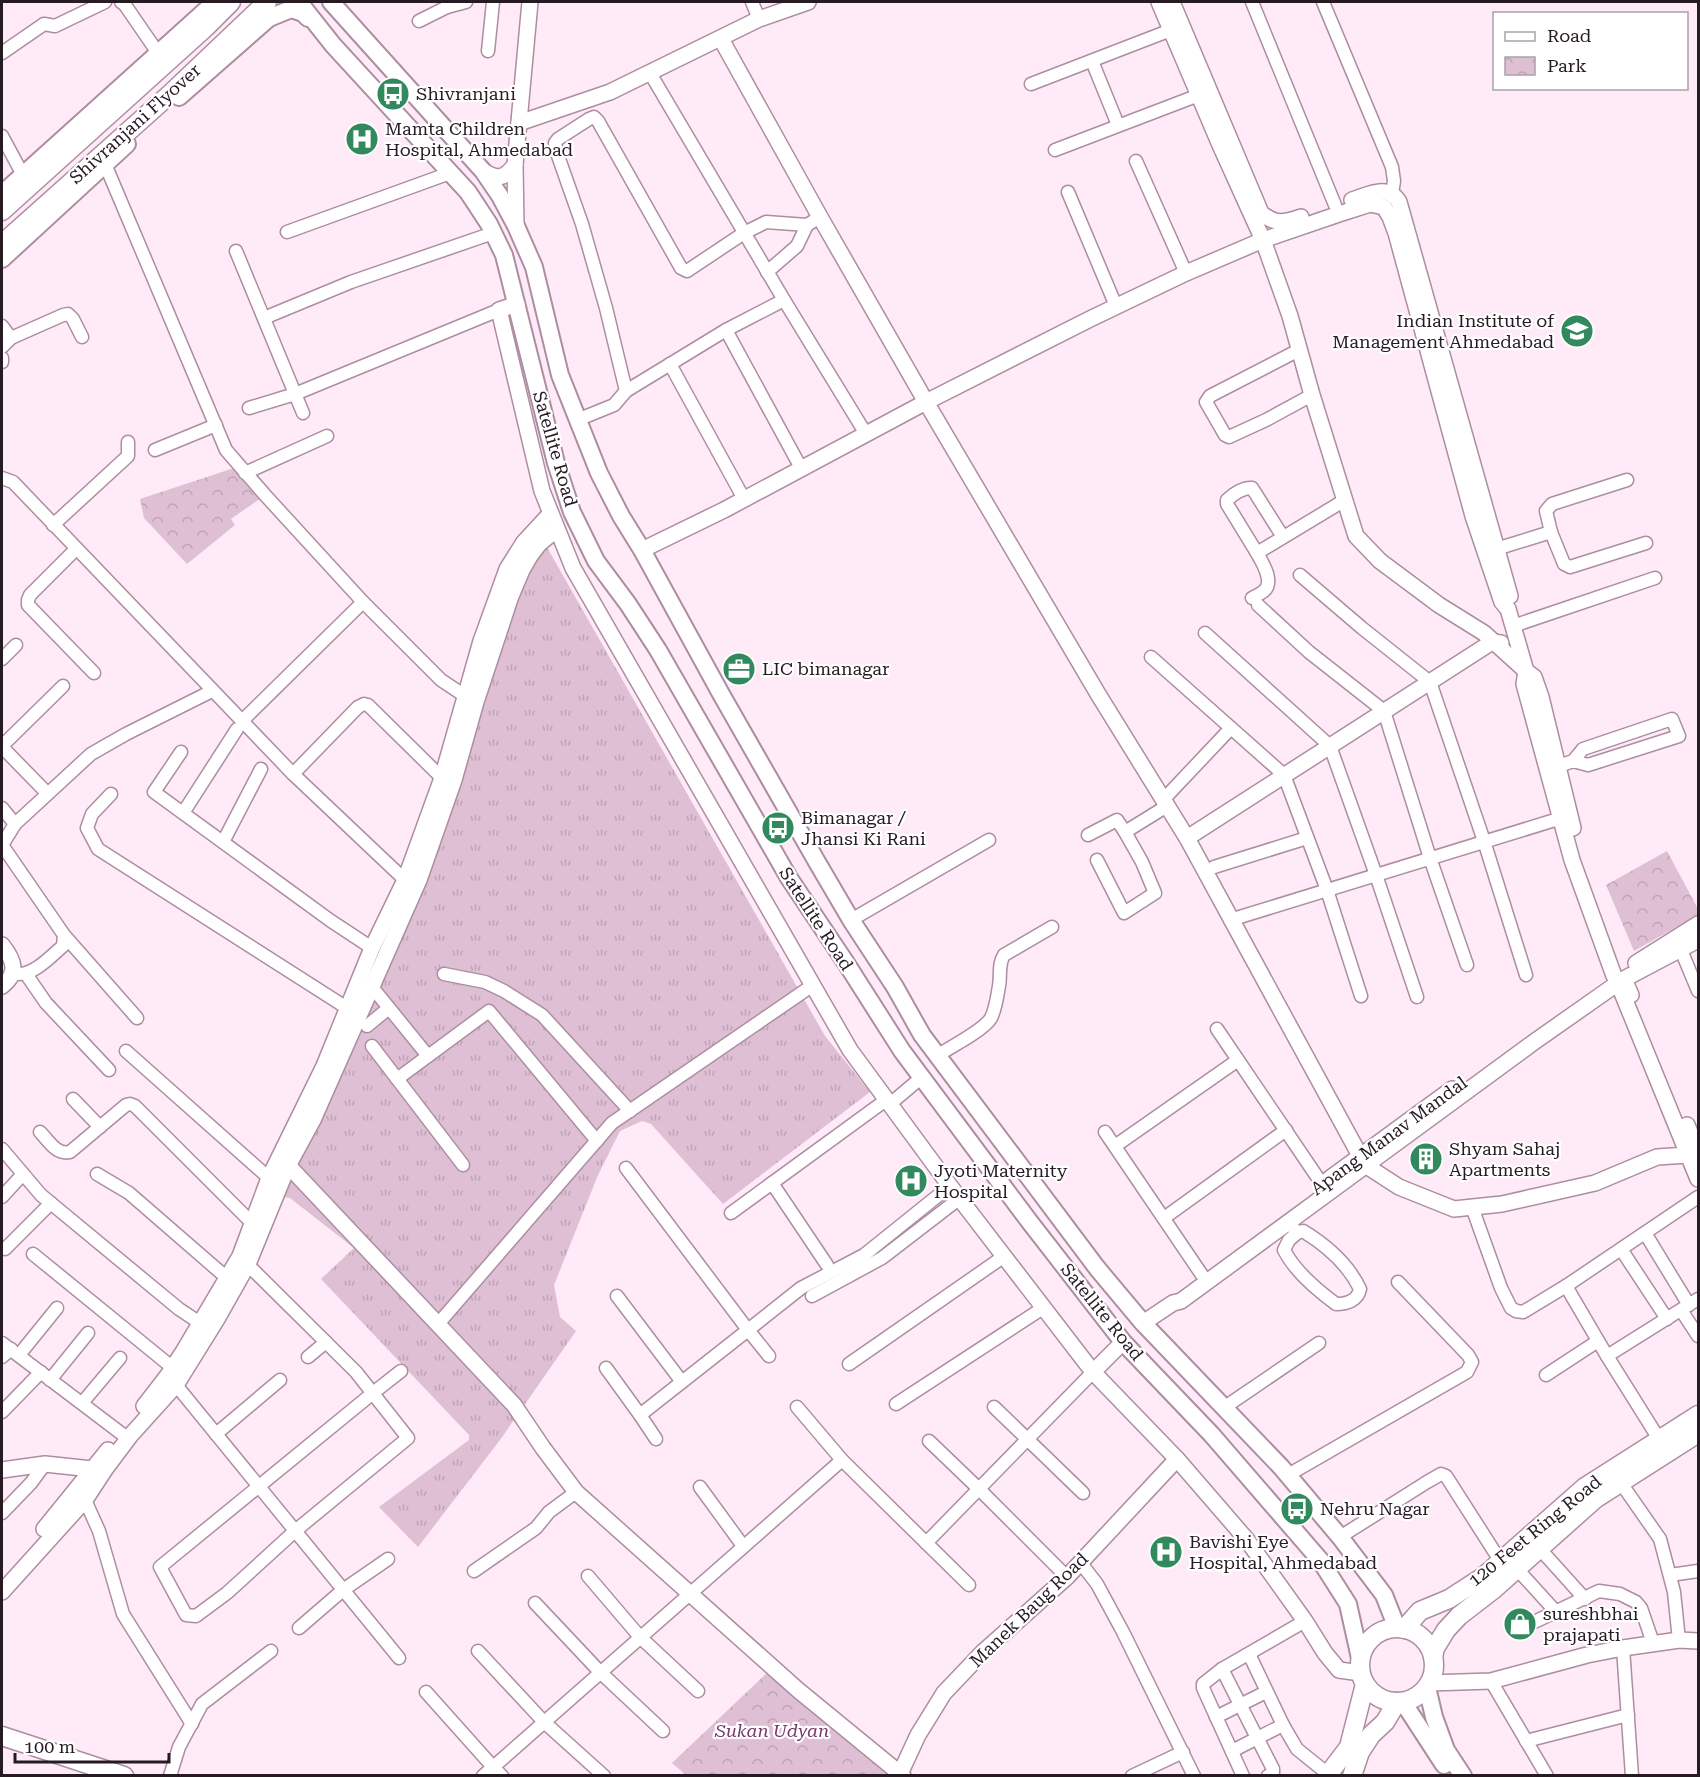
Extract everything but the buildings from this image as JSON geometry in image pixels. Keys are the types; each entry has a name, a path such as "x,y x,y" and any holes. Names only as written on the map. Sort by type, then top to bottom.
{"main road":[{"path":"2,194 215,2"},
{"name":"Shivranjani Flyover","path":"2,211 231,2"},
{"path":"2,259 176,100 268,10 288,2"},
{"name":"Satellite Road","path":"299,2 333,45 468,192 493,233 504,255 556,463 572,512 597,562 658,650 789,878 902,1051 1123,1342 1212,1435 1320,1560 1348,1604 1362,1672"},
{"name":"Satellite Road","path":"331,2 483,171 500,196 534,267 560,375 599,473 726,704 851,920 895,987 922,1035 1097,1268 1143,1323 1288,1475 1340,1537 1384,1595 1401,1628"},
{"path":"337,2 355,28"},
{"path":"268,10 291,9 303,13 333,45"},
{"name":"Shivranjani Flyover","path":"2,244 268,10"},
{"name":"120 Feet Ring Road","path":"1433,1657 1435,1648 1452,1623 1585,1487 1698,1415"},
{"name":"120 Feet Ring Road","path":"1401,1628 1420,1611 1449,1599 1484,1577 1540,1548 1595,1499 1698,1433"},
{"path":"1327,1775 1349,1747 1362,1672 1363,1650 1373,1636 1401,1628 1420,1636 1426,1642 1433,1657 1433,1674 1429,1685 1417,1697 1400,1702 1379,1697 1362,1672"},
{"path":"1429,1685 1434,1717 1446,1750 1463,1776"},
{"path":"1352,1776 1360,1752 1371,1735 1385,1722 1400,1702"},
{"path":"1400,1702 1452,1776"},
{"path":"2,1736 124,1776"}],"street":[{"path":"2,53 44,24 55,26 105,2"},
{"path":"121,2 158,53"},
{"path":"419,21 447,4 466,2"},
{"path":"489,51 493,2"},
{"path":"516,226 515,165 530,2"},
{"path":"752,2 759,20"},
{"path":"519,123 610,92 759,20 808,2"},
{"path":"1159,2 1263,240 1290,316 1356,536 1380,561 1488,637 1534,677 1566,764 1565,817"},
{"path":"1172,2 1261,213 1270,220 1283,223 1378,191 1392,193 1399,202 1445,393"},
{"path":"1252,2 1335,205"},
{"path":"1323,2 1392,167 1394,181 1392,193 1384,207"},
{"path":"1031,84 1172,30"},
{"path":"721,39 813,221 926,402 1098,694 1187,838 1363,1160 1399,1187 1454,1209 1502,1204 1595,1183 1657,1157 1693,1154"},
{"path":"1092,61 1118,125"},
{"path":"650,73 866,434"},
{"path":"1055,150 1199,95"},
{"path":"626,391 585,234 557,153 555,143 558,139 589,119 594,117 598,121 681,268 687,271 744,233 766,222 813,221"},
{"path":"2,136 23,175"},
{"path":"1136,161 1186,273"},
{"path":"105,165 226,450 363,602 441,680 470,699"},
{"path":"483,171 500,178 515,165"},
{"path":"287,232 450,173"},
{"path":"1068,192 1116,306"},
{"path":"642,550 744,499 926,402 1186,273 1263,240 1370,204 1384,207 1396,233 1445,393 1490,551 1502,602 1508,609 1526,672 1524,684 1565,817 1618,977 1693,1154 1698,1179"},
{"path":"1263,240 1270,220"},
{"path":"767,272 797,246 813,221"},
{"path":"264,318 351,282 493,233"},
{"path":"236,250 303,413"},
{"path":"577,420 614,405 626,391 726,330 784,300"},
{"path":"249,408 295,394 517,304"},
{"path":"500,310 536,466 550,514 576,573 850,1050 1003,1257 1093,1372 1177,1459 1247,1540 1339,1670 1362,1672"},
{"path":"2,347 11,338 68,314 73,318 82,337"},
{"path":"2,326 11,338"},
{"path":"726,330 801,468"},
{"path":"1299,350 1210,396 1206,402 1229,437 1312,395"},
{"path":"670,364 744,499"},
{"path":"155,450 216,425"},
{"path":"245,473 327,436"},
{"path":"53,525 128,456 128,442"},
{"path":"2,478 13,482 212,691 239,725 405,880"},
{"path":"1627,480 1552,504 1546,511 1551,532 1566,567 1646,543"},
{"path":"1283,537 1252,488 1227,500 1227,504 1268,573 1267,586 1255,602 1309,652 1384,711 1430,858 1467,965"},
{"path":"1257,553 1345,500"},
{"path":"2,1577 67,1503 122,1434 172,1368 227,1278 244,1260 253,1224 269,1178 284,1162 313,1120 419,880 454,780 484,632 507,569 524,542 550,514"},
{"path":"2,1592 85,1500 130,1436 176,1385 217,1319 244,1260 372,948 405,880 470,699 522,570 539,544 557,530"},
{"path":"1490,551 1551,532"},
{"path":"76,549 30,596 28,604 94,673"},
{"path":"576,573 597,562"},
{"path":"1300,575 1430,682 1484,841 1526,975"},
{"path":"1187,838 1430,682 1488,637 1513,626 1654,578"},
{"path":"183,813 239,725 363,602"},
{"path":"1205,633 1330,746 1417,997"},
{"path":"1488,637 1519,647"},
{"path":"2,659 16,645"},
{"path":"1151,657 1284,775 1327,891 1361,996"},
{"path":"47,793 2,746 63,686"},
{"path":"137,1018 64,935 2,845 15,824 91,754 212,691"},
{"path":"293,774 358,707 364,704 368,705 442,778"},
{"path":"1672,719 1679,736 1588,765 1566,764 1583,749 1672,719"},
{"path":"1125,832 1165,803 1231,728"},
{"path":"181,752 154,792 331,921 372,948"},
{"path":"223,842 261,769"},
{"path":"111,794 92,814 87,828 98,849 347,1008"},
{"path":"2,808 15,824"},
{"path":"1230,920 1565,817"},
{"path":"1088,835 1117,820 1142,862 1155,893 1124,913 1097,860"},
{"path":"1214,867 1307,838"},
{"path":"851,920 989,840"},
{"name":"Apang Manav Mandal","path":"1173,1303 1175,1295 1325,1189 1455,1087 1698,924"},
{"path":"938,1056 990,1020 1001,976 1000,962 1004,955 1052,927"},
{"path":"13,974 47,959 63,946 64,935"},
{"path":"1618,977 1681,950 1698,940"},
{"path":"2,945 12,957 13,970 9,981 2,986"},
{"path":"1681,950 1698,991"},
{"path":"2,960 13,974 46,1003 109,1070"},
{"path":"444,974 485,982 542,1015 630,1111"},
{"path":"438,1324 612,1123 813,985"},
{"path":"372,987 428,1056"},
{"path":"367,1026 389,1008"},
{"path":"397,1079 489,1011 597,1141"},
{"path":"1143,1323 1293,1228 1325,1189 1217,1029"},
{"path":"372,1046 464,1165"},
{"path":"126,1051 269,1178"},
{"path":"1115,1146 1238,1059"},
{"path":"731,1213 922,1077"},
{"path":"73,1099 100,1127"},
{"path":"40,1132 58,1151 70,1152 126,1105 135,1106 253,1224"},
{"path":"1164,1218 1286,1130"},
{"path":"1105,1132 1202,1275"},
{"path":"2,1149 41,1195 179,1309 200,1323"},
{"path":"284,1162 514,1405 576,1492 798,1690 901,1775"},
{"path":"626,1168 769,1356"},
{"path":"2,1197 23,1174"},
{"path":"97,1174 129,1193 227,1278"},
{"path":"772,1183 827,1265"},
{"path":"812,1296 882,1258 955,1192"},
{"path":"640,1415 801,1288 864,1255 955,1192"},
{"path":"1472,1207 1501,1288 1511,1308 1523,1312 1566,1286 1698,1197"},
{"path":"5,1249 51,1203"},
{"path":"1293,1228 1317,1240 1347,1268 1360,1289 1359,1294 1349,1303 1336,1304 1319,1292 1289,1260 1284,1250 1293,1228"},
{"path":"1645,1233 1690,1305 1698,1336"},
{"path":"1621,1249 1667,1319"},
{"path":"33,1254 172,1368"},
{"path":"849,1364 1003,1257"},
{"path":"244,1260 356,1372 373,1393 408,1438 295,1531 228,1593 196,1616 186,1615 160,1567 373,1393 401,1371"},
{"path":"1288,1475 1467,1372 1470,1368 1472,1362 1468,1355 1398,1282"},
{"path":"1566,1286 1659,1439"},
{"path":"617,1296 682,1382"},
{"path":"1607,1356 1690,1305"},
{"path":"57,1308 8,1351 46,1376 122,1434"},
{"path":"897,1404 1043,1308"},
{"path":"2,1412 46,1376 88,1333"},
{"path":"1546,1375 1599,1341"},
{"path":"308,1357 326,1342"},
{"path":"926,1543 1123,1342"},
{"path":"1225,1407 1318,1343"},
{"path":"82,1403 120,1358"},
{"path":"606,1368 656,1439"},
{"path":"216,1434 280,1380"},
{"path":"176,1385 399,1658"},
{"path":"797,1407 842,1460 969,1585"},
{"path":"994,1407 1083,1493"},
{"path":"928,1441 1067,1577"},
{"name":"Manek Baug Road","path":"901,1775 918,1735 944,1694 983,1652 1067,1577 1177,1459"},
{"path":"426,1692 493,1773 544,1722 842,1460"},
{"path":"2,1470 45,1464 92,1469"},
{"path":"2,1513 31,1483 45,1464"},
{"path":"1340,1537 1441,1474 1446,1476 1509,1566 1557,1613"},
{"path":"1621,1483 1660,1539 1674,1592 1680,1640"},
{"path":"699,1487 743,1546"},
{"path":"474,1571 536,1528 549,1512 576,1492"},
{"path":"85,1500 99,1531 123,1614 192,1724"},
{"path":"1540,1548 1585,1599"},
{"path":"299,1628 344,1590 388,1559"},
{"path":"1080,1562 1097,1584 1123,1632 1194,1776"},
{"path":"1670,1575 1698,1571"},
{"path":"588,1576 640,1637 698,1690"},
{"path":"1530,1624 1599,1591 1620,1594 1636,1602 1641,1608 1653,1643"},
{"path":"535,1603 600,1672 663,1731"},
{"path":"1243,1776 1203,1684 1222,1668 1305,1621"},
{"path":"1429,1685 1491,1681 1587,1655 1623,1648 1680,1640 1698,1641"},
{"path":"1623,1648 1632,1776"},
{"path":"170,1776 179,1747 202,1704 271,1651"},
{"path":"478,1651 544,1722 604,1776"},
{"path":"1249,1654 1266,1692 1297,1749 1327,1775"},
{"path":"1222,1668 1273,1769 1273,1773 1268,1776"},
{"path":"1491,1681 1547,1776"},
{"path":"1216,1717 1266,1692"},
{"path":"1526,1741 1628,1715"},
{"path":"1232,1751 1283,1725"},
{"path":"1132,1776 1183,1752"}],"green space":[{"path":"237,467 261,498 231,519 235,525 187,564 144,518 140,499"},
{"path":"544,542 825,1036 870,1092 723,1204 651,1124 642,1121 620,1131 598,1175 554,1285 560,1317 576,1331 500,1440 418,1547 379,1507 469,1440 469,1435 321,1279 354,1248 290,1198 277,1196 271,1188 433,826 503,594"},
{"path":"1667,851 1698,909 1698,915 1634,951 1606,885"},
{"name":"Sukan Udyan","path":"769,1671 893,1776 686,1775 672,1763"}],"place":[{"name":"Shivranjani","path":"393,94"},
{"name":"Mamta Children Hospital, Ahmedabad","path":"362,139"},
{"name":"Indian Institute of Management Ahmedabad","path":"1577,331"},
{"name":"LIC bimanagar","path":"739,669"},
{"name":"Bimanagar / Jhansi Ki Rani","path":"778,828"},
{"name":"Shyam Sahaj Apartments","path":"1426,1159"},
{"name":"Jyoti Maternity Hospital","path":"911,1181"},
{"name":"Nehru Nagar","path":"1297,1509"},
{"name":"Bavishi Eye Hospital, Ahmedabad","path":"1166,1552"},
{"name":"sureshbhai prajapati","path":"1520,1624"}]}
